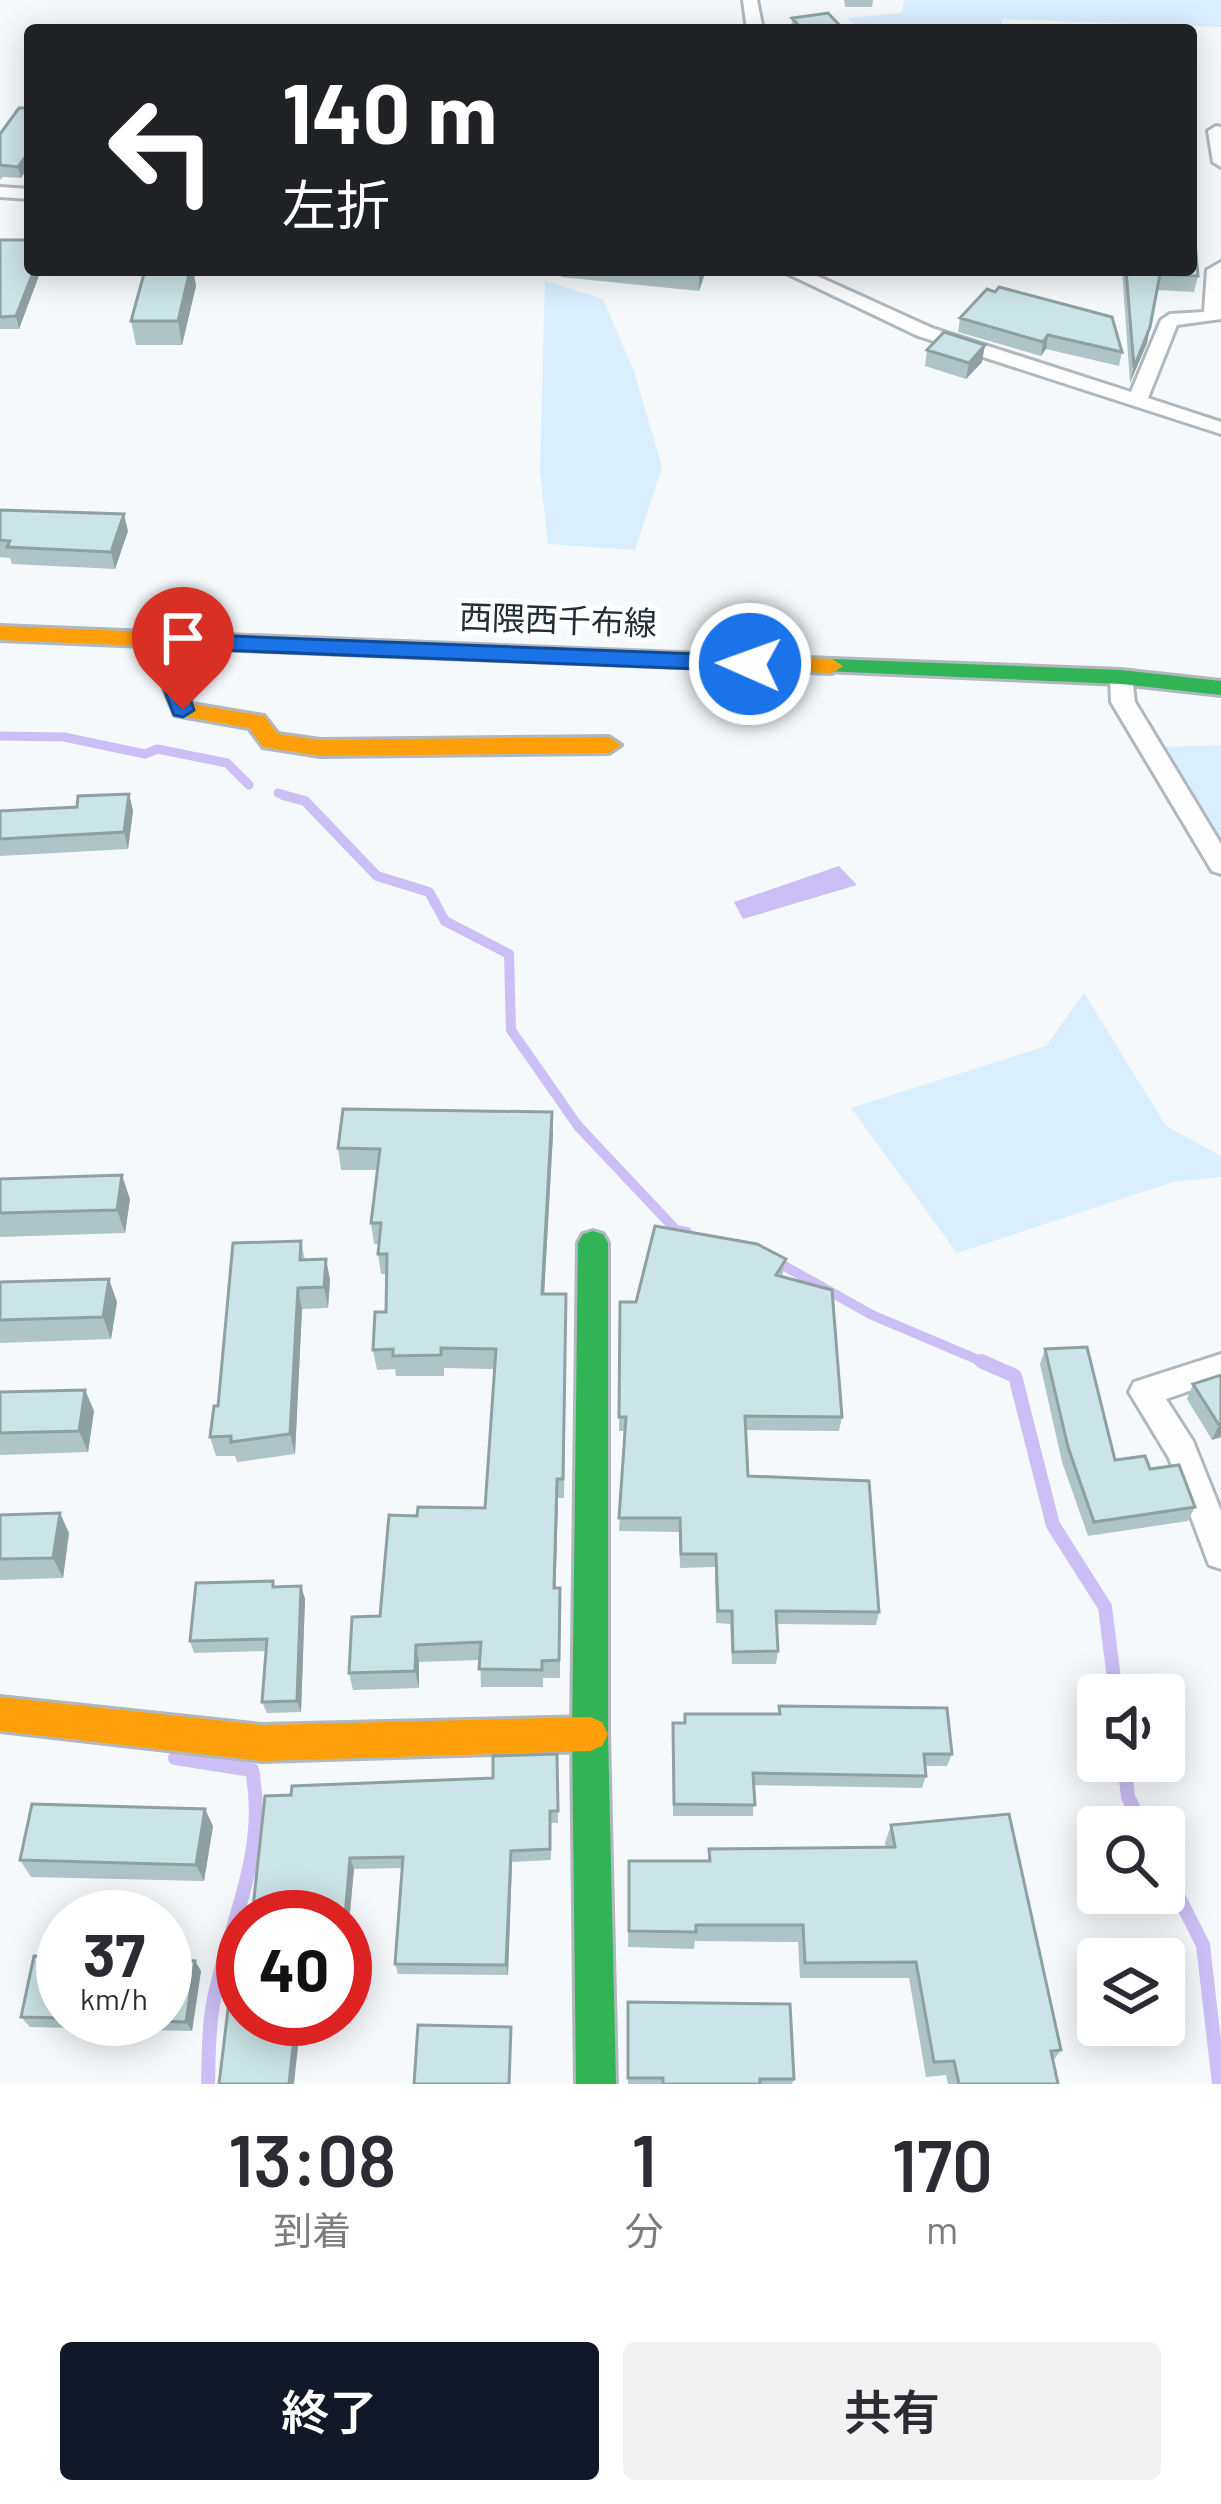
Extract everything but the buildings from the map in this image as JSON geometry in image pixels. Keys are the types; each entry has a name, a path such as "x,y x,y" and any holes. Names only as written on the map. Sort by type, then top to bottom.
{"street":[{"path":"1219,130 1221,162"},
{"path":"1137,401 1170,320 1213,317 1216,270 1221,267"},
{"path":"823,276 926,332 1221,428"},
{"name":"西隈西千布線","path":"0,633 1121,677 1221,688"},
{"path":"179,641 188,661 175,689 183,710 256,722 271,741 320,748 609,745"},
{"path":"1121,677 1123,702 1221,865"},
{"path":"593,1243 590,1734 596,2084"},
{"path":"1221,1367 1144,1392 1182,1451 1221,1554"},
{"path":"0,1714 262,1743 590,1734"}],"shaded area":[{"path":"904,0 1221,0 1221,27 1002,19 1002,24 854,24 846,18 902,13"},
{"path":"545,281 603,299 634,371 662,467 635,550 548,544 540,471"},
{"path":"1221,745 1221,845 1153,747"},
{"path":"839,866 857,885 743,919 734,902"},
{"path":"1084,993 1166,1126 1221,1156 1221,1177 1173,1182 957,1253 851,1108 1046,1046"}],"waterway":[{"path":"0,736 64,737 145,754 157,749 227,763 249,785"},
{"path":"278,793 288,796"},
{"path":"283,795 288,796"},
{"path":"288,796 305,801 377,876 429,892 445,921 509,954 511,1030 578,1126 676,1230 687,1232"},
{"path":"288,796 293,798"},
{"path":"772,1259 872,1315 983,1362"},
{"path":"983,1362 988,1364"},
{"path":"983,1362 1015,1376 1053,1525 1105,1607 1113,1674"},
{"path":"175,1758 252,1770 256,1800 251,1858 212,2010 208,2084"},
{"path":"1126,1782 1132,1806"},
{"path":"1185,1909 1203,1945 1219,2084"}],"traffic: fast":[{"path":"832,666 1121,677 1221,688"},
{"path":"593,1243 590,1734 596,2084"}],"traffic: slow":[{"path":"0,633 832,666"},
{"path":"179,641 188,661 175,689 183,710 256,721 271,741 320,748 609,745"},
{"path":"0,1714 262,1743 590,1734"}],"route":[{"path":"183,710 175,689 188,661 179,641 750,664"}]}
